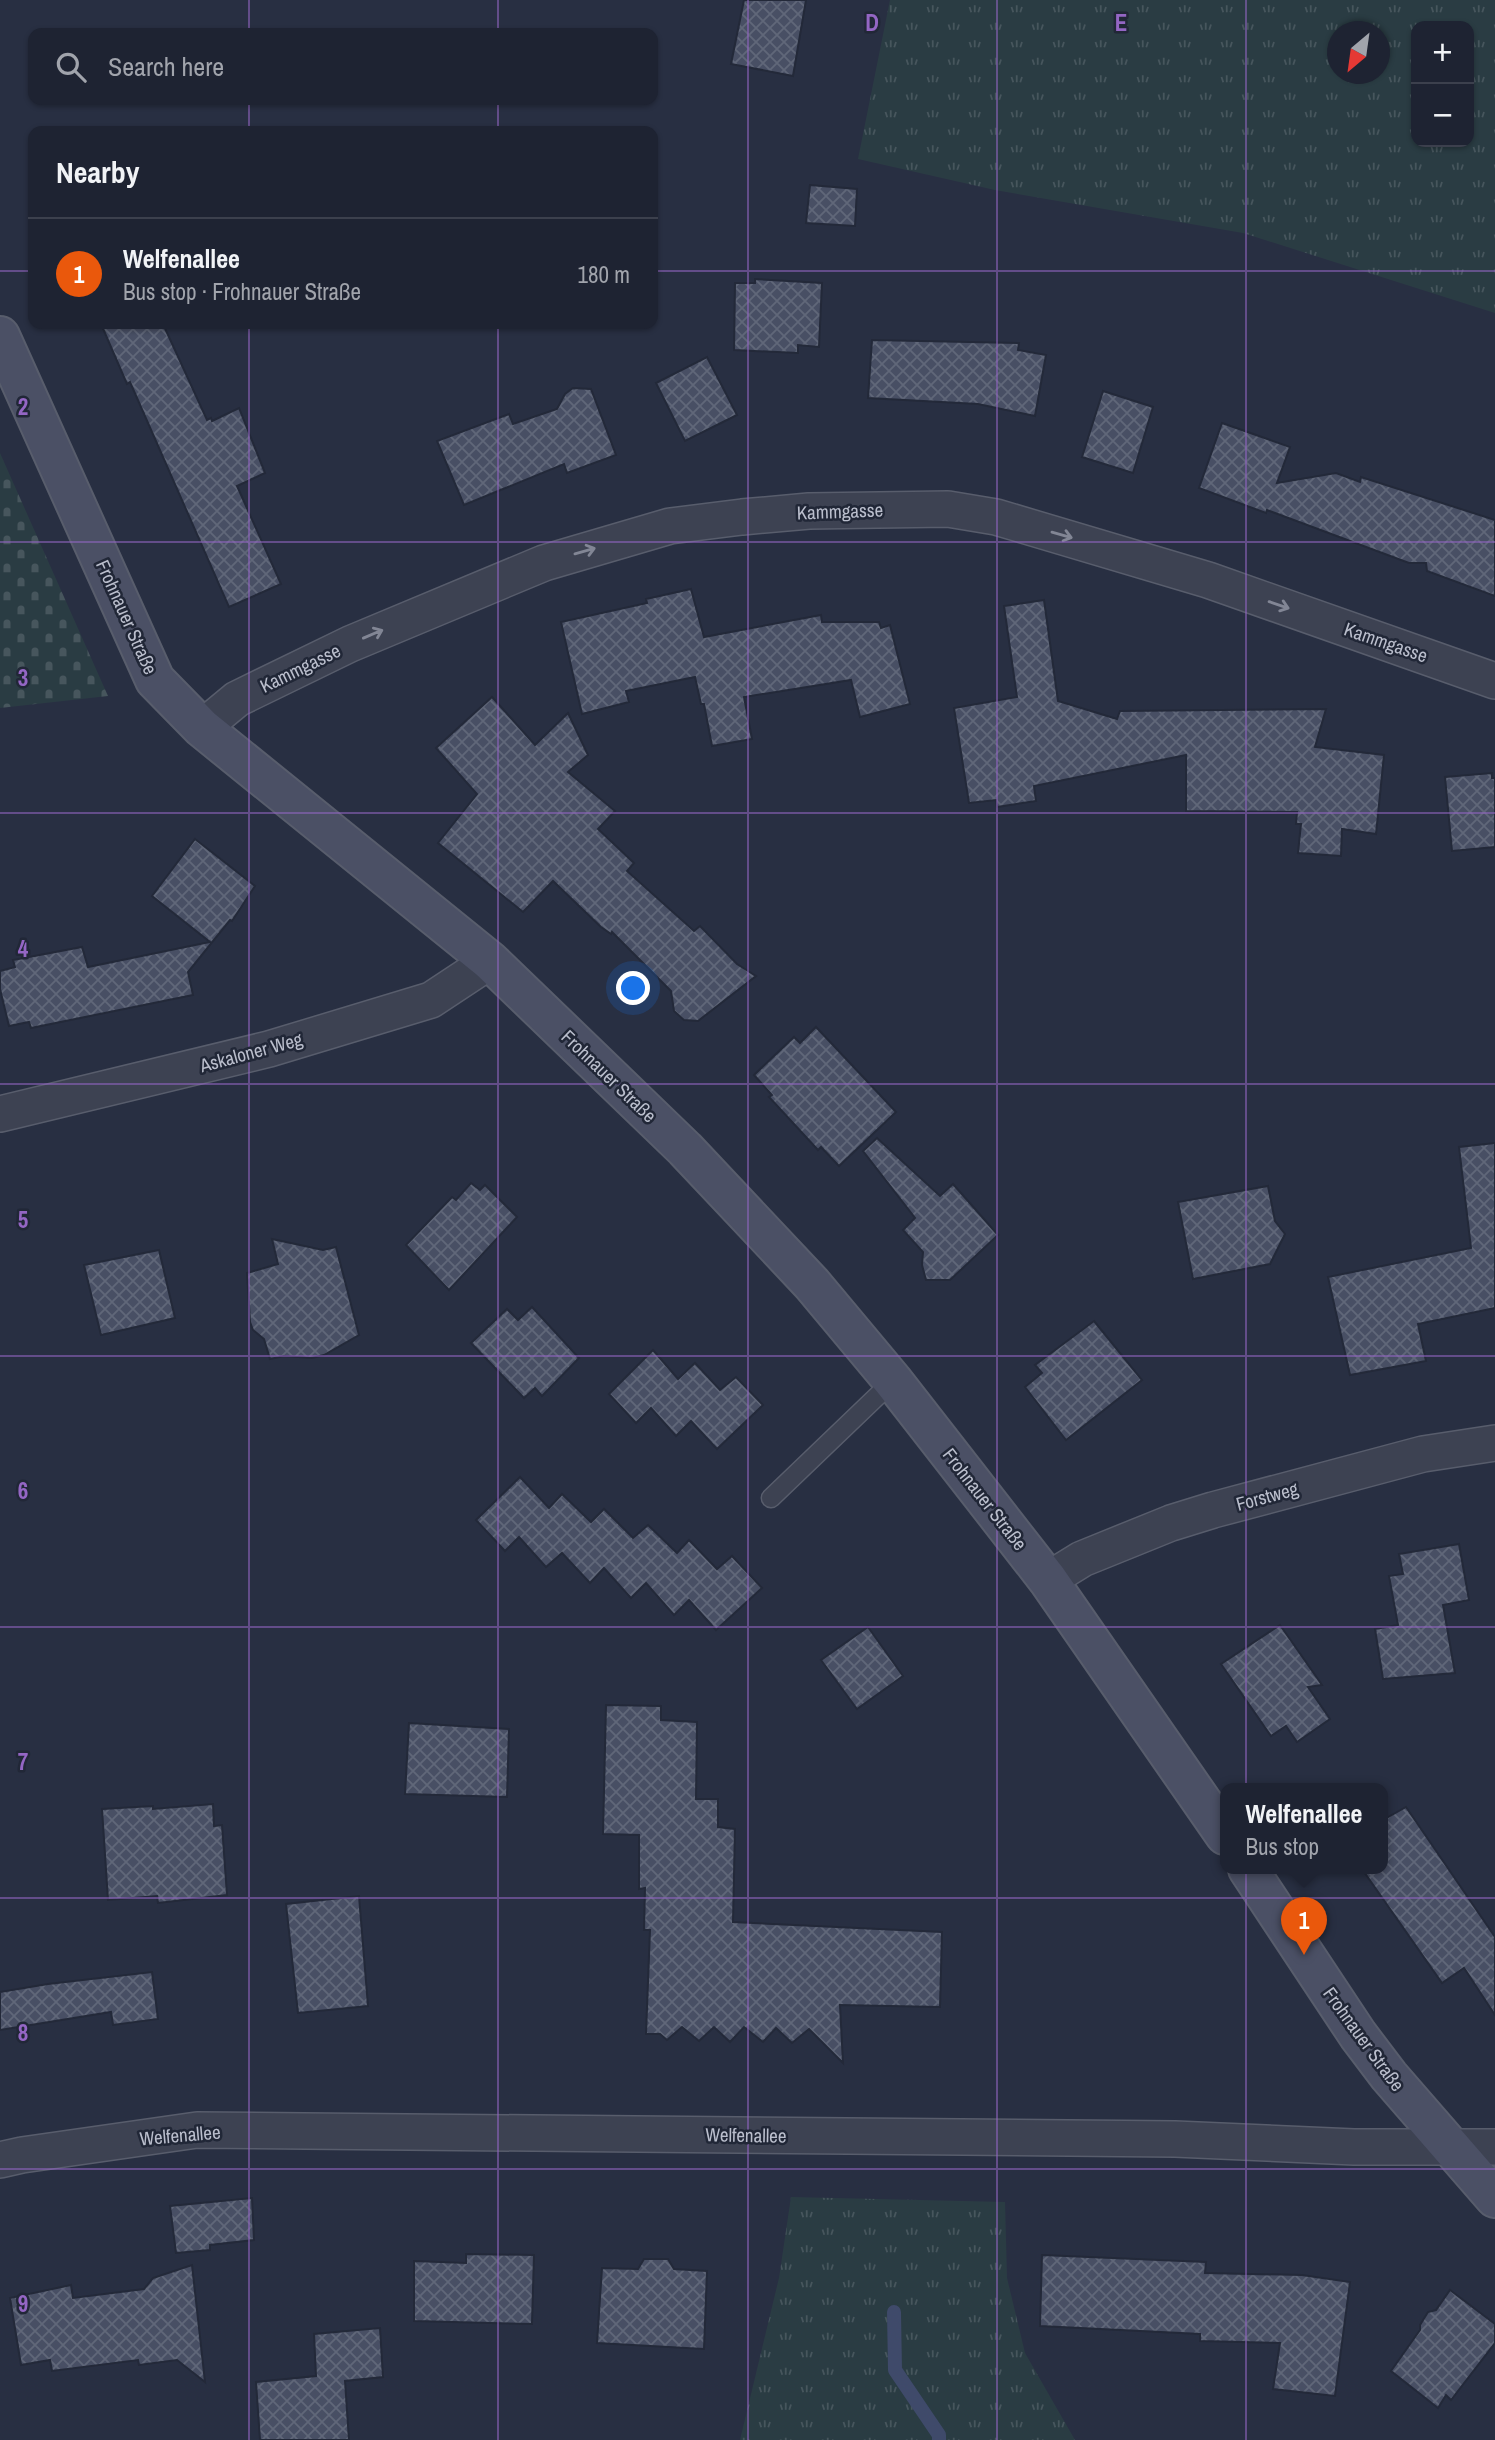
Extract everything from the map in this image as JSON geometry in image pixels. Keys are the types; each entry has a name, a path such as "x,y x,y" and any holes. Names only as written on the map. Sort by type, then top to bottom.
{"street":[{"name":"Frohnauer Straße","path":"0,336 155,680 202,728 490,961 685,1149 812,1284 1048,1580 1220,1828"},
{"name":"Kammgasse","path":"202,728 237,699 350,644 544,563 670,526 822,511 948,509 996,517 1208,580 1495,681"},
{"name":"Askaloner Weg","path":"0,1114 269,1049 430,1000 490,961"},
{"name":"Forstweg","path":"1048,1580 1082,1559 1171,1523 1213,1510 1423,1454 1495,1443"},
{"name":"Frohnauer Straße","path":"1251,1874 1388,2076 1495,2197"},
{"name":"Welfenallee","path":"0,2160 197,2130 1175,2139 1354,2147 1495,2147"}],"lane":[{"path":"771,1498 892,1381"}],"green space":[{"path":"890,0 1495,0 1495,313 1243,233 995,190 858,159"},
{"path":"0,453 108,696 0,708"},
{"path":"791,2197 1005,2202 1007,2278 1025,2353 1075,2440 740,2440 779,2278"}],"building":[{"path":"744,0 806,0 793,76 731,64"},
{"path":"810,185 857,189 855,226 806,223"},
{"path":"755,279 822,283 819,347 798,345 798,353 734,350 735,283 755,283"},
{"path":"103,329 165,329 207,420 211,418 212,421 239,408 265,473 237,486 281,584 229,607 130,382 127,384"},
{"path":"872,340 1019,343 1018,350 1046,355 1035,416 978,404 868,398"},
{"path":"707,357 737,415 685,441 656,383"},
{"path":"573,388 591,389 616,455 567,473 564,464 464,505 437,441 509,414 513,424 557,409 565,394"},
{"path":"1103,391 1153,407 1133,473 1082,457"},
{"path":"1222,423 1290,447 1277,483 1336,473 1360,482 1361,477 1495,520 1495,596 1427,571 1426,563 1409,563 1267,510 1266,513 1199,488"},
{"path":"691,589 704,637 821,615 822,622 879,622 881,628 890,625 910,704 860,717 851,680 744,697 752,739 712,746 704,704 701,704 695,677 626,691 629,702 582,714 561,622 647,603 646,599"},
{"path":"1044,600 1058,701 1117,719 1120,711 1326,709 1315,747 1384,755 1376,834 1342,829 1341,856 1298,853 1301,824 1296,824 1297,812 1186,811 1186,755 1034,786 1036,801 997,807 996,800 969,803 954,708 1017,697 1004,606"},
{"path":"492,697 535,745 568,713 588,755 568,772 615,811 598,829 634,863 627,871 694,931 700,926 737,964 756,976 698,1021 684,1020 674,1011 671,991 612,932 611,934 601,927 553,881 523,912 438,843 477,794 436,748"},
{"path":"1492,773 1492,778 1495,778 1495,847 1452,851 1445,777"},
{"path":"195,839 255,886 232,921 230,920 188,972 193,995 31,1028 29,1022 9,1026 0,989 0,971 15,967 13,960 82,947 88,967 210,942 152,896"},
{"path":"816,1027 896,1112 839,1166 821,1147 818,1150 769,1097 772,1095 754,1075 794,1037 800,1043"},
{"path":"877,1138 940,1196 953,1184 998,1235 950,1280 926,1280 922,1265 923,1252 903,1230 915,1218 863,1151"},
{"path":"1495,1143 1495,1308 1418,1324 1426,1361 1350,1375 1328,1277 1471,1248 1459,1147"},
{"path":"471,1183 480,1190 485,1185 517,1217 449,1290 406,1245 452,1197 456,1200"},
{"path":"1268,1186 1275,1221 1285,1234 1270,1264 1193,1279 1178,1202"},
{"path":"272,1239 323,1250 336,1247 359,1335 324,1355 312,1358 284,1356 270,1359 264,1339 253,1330 250,1322 247,1273 278,1264"},
{"path":"159,1250 175,1318 101,1335 84,1265"},
{"path":"532,1307 579,1358 542,1396 535,1388 524,1398 471,1343 507,1309 518,1320"},
{"path":"1094,1321 1142,1380 1066,1440 1025,1387 1042,1373 1035,1365"},
{"path":"653,1350 678,1379 695,1363 720,1390 736,1377 763,1405 717,1449 691,1421 676,1436 651,1408 636,1423 609,1394"},
{"path":"520,1477 549,1508 562,1494 591,1522 604,1509 633,1538 648,1525 677,1553 689,1540 717,1569 732,1556 762,1588 716,1630 689,1600 674,1615 646,1583 631,1598 604,1568 590,1583 562,1553 546,1567 519,1537 505,1551 476,1520"},
{"path":"1459,1544 1469,1600 1443,1605 1455,1673 1383,1679 1375,1629 1398,1625 1389,1576 1403,1574 1399,1554"},
{"path":"1280,1625 1322,1685 1308,1687 1330,1719 1297,1742 1286,1726 1271,1736 1221,1664"},
{"path":"868,1627 903,1676 857,1709 821,1660"},
{"path":"606,1705 661,1706 661,1720 697,1722 696,1799 718,1799 718,1827 735,1829 733,1922 942,1932 940,2007 840,2005 843,2063 809,2029 792,2043 776,2028 763,2042 744,2027 730,2042 714,2027 699,2041 682,2027 667,2040 660,2034 646,2034 650,1930 644,1930 645,1888 639,1889 639,1835 603,1834"},
{"path":"409,1723 509,1729 507,1797 405,1794"},
{"path":"213,1804 214,1826 222,1825 227,1895 158,1903 157,1896 108,1900 102,1809 153,1806 153,1809"},
{"path":"1406,1807 1495,1937 1495,2015 1464,1968 1442,1983 1366,1874 1388,1874 1388,1817"},
{"path":"359,1896 368,2006 298,2013 286,1904"},
{"path":"152,1972 158,2019 113,2025 111,2012 0,2030 0,1992"},
{"path":"252,2198 254,2240 210,2245 210,2250 176,2253 170,2206"},
{"path":"466,2254 534,2255 532,2324 414,2321 414,2261 466,2263"},
{"path":"1042,2255 1206,2262 1205,2273 1302,2275 1350,2282 1335,2396 1273,2389 1280,2343 1200,2341 1200,2334 1040,2326"},
{"path":"644,2259 668,2259 674,2269 707,2271 704,2349 597,2343 602,2268 638,2269"},
{"path":"192,2265 205,2382 177,2360 139,2365 138,2360 52,2371 50,2360 21,2365 10,2298 71,2285 73,2298 144,2289 153,2278"},
{"path":"1450,2290 1495,2324 1495,2343 1451,2400 1446,2395 1438,2408 1391,2371 1420,2330 1428,2312 1436,2310"},
{"path":"380,2328 383,2377 345,2381 349,2440 260,2440 256,2382 316,2376 314,2334"}],"waterway":[{"path":"894,2312 895,2370 939,2435 939,2440"}],"place":[{"name":"Welfenallee","path":"1304,1955"}]}
